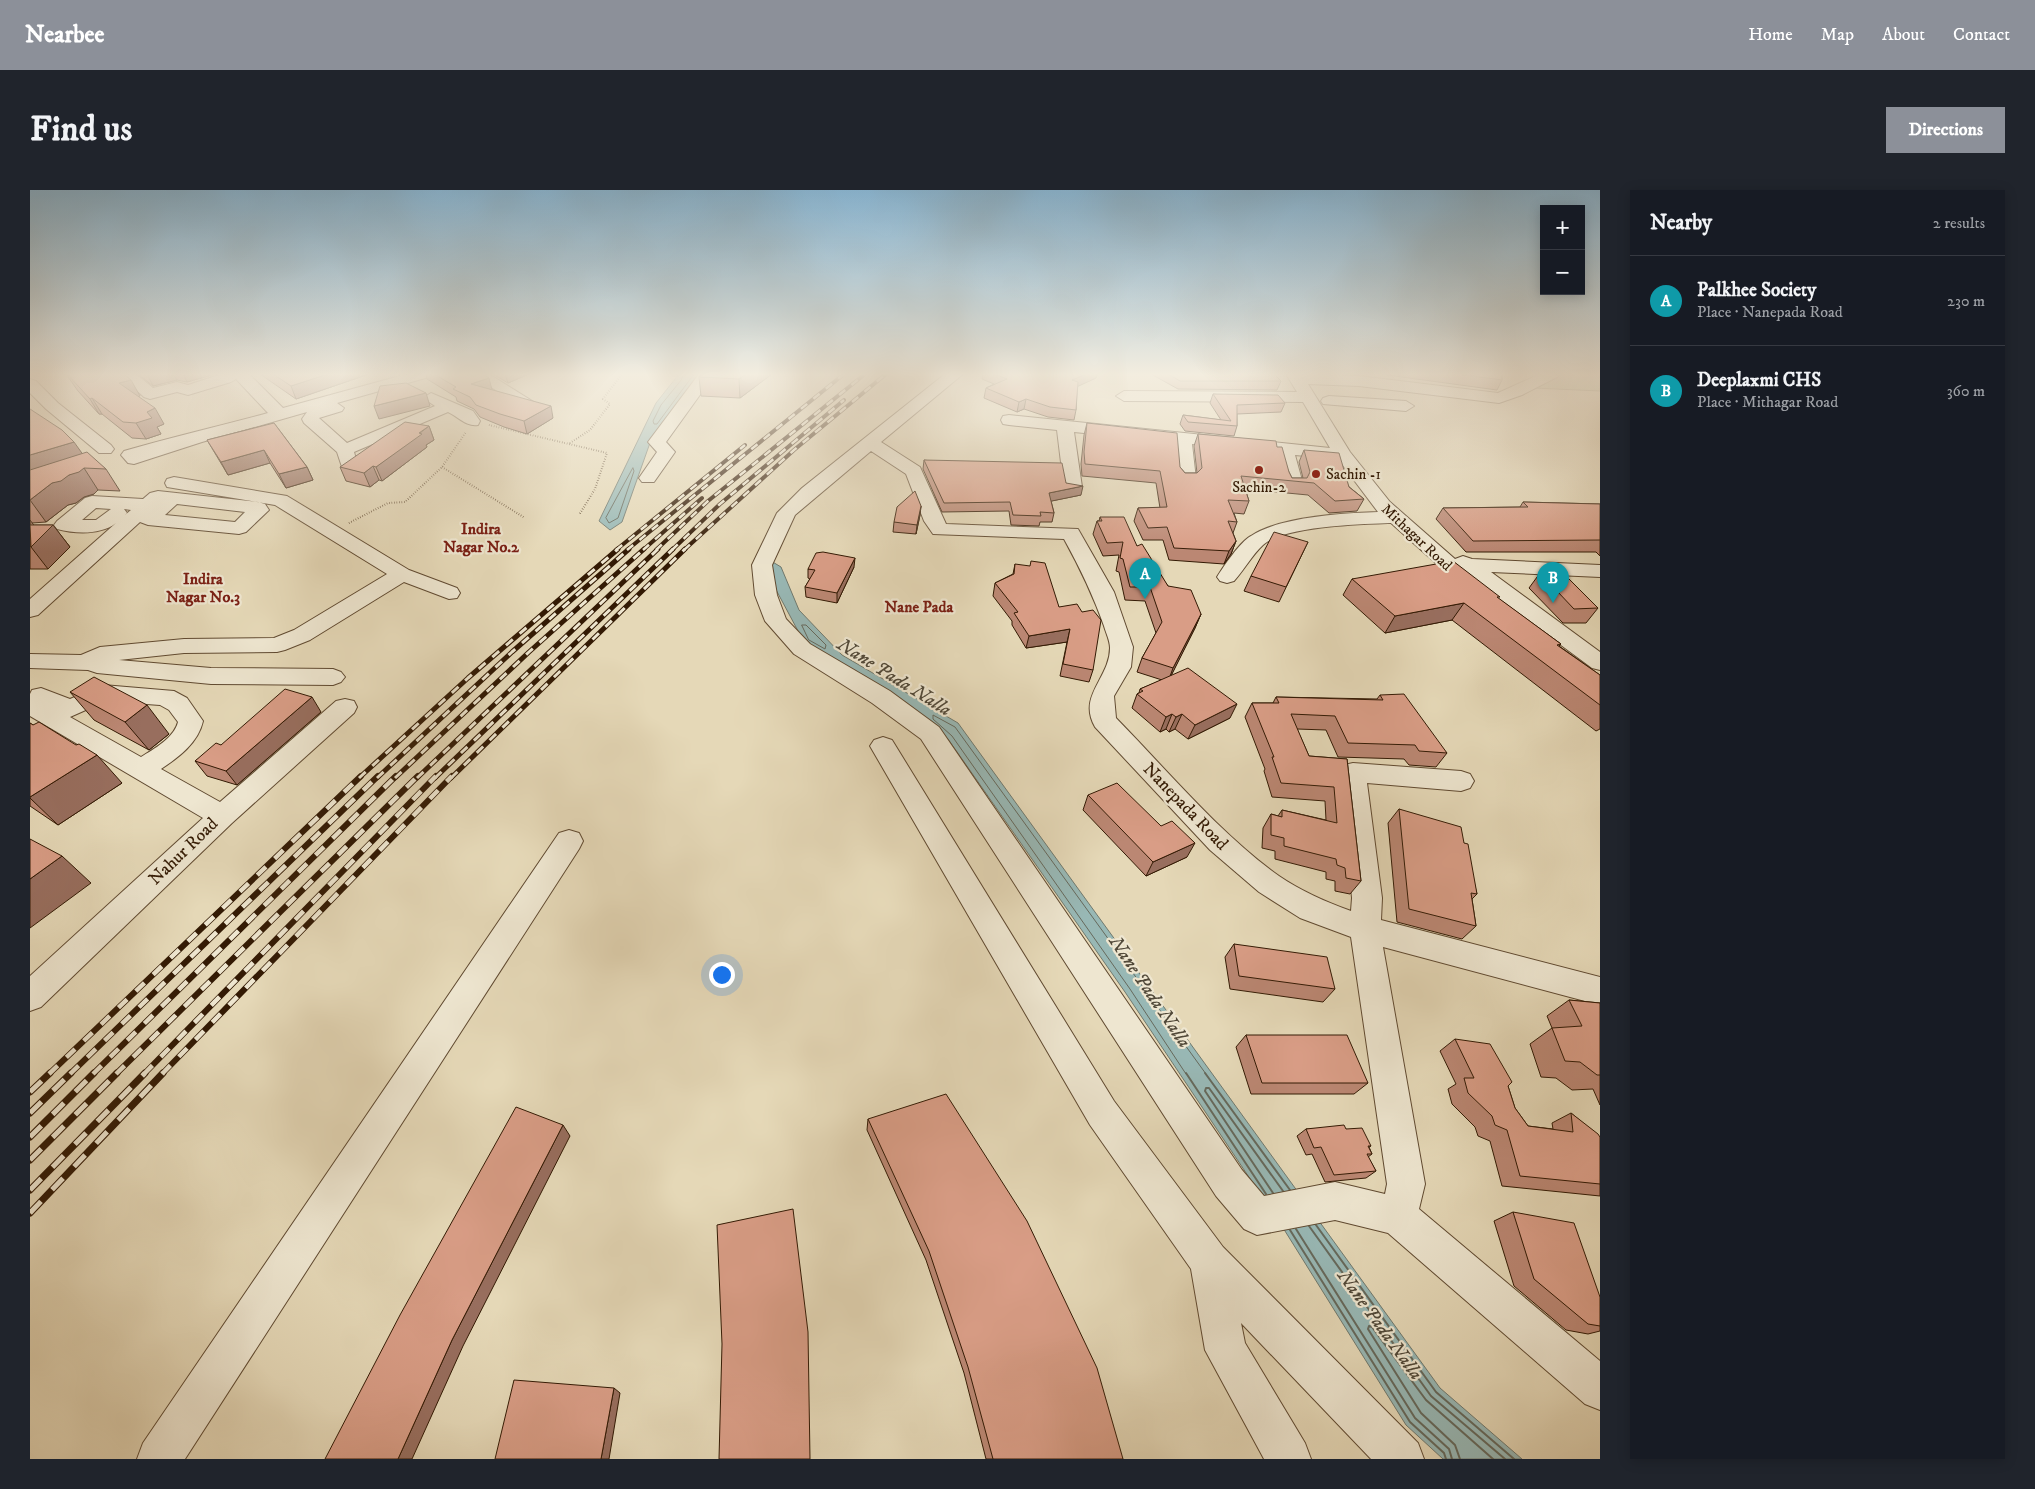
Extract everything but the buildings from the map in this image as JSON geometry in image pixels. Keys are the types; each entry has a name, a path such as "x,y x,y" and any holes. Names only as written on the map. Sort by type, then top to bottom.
{"street":[{"path":"84,433 116,461 160,479 280,500 332,534 402,574 449,593"},
{"path":"30,610 160,479 196,438 213,433"},
{"path":"326,433 345,450 350,468"},
{"path":"345,450 385,433"},
{"path":"648,478 666,452 657,442 664,433"},
{"path":"881,433 809,492 787,513 762,565 766,595 776,621 802,649 881,697 930,733 1229,1183 1257,1216 1335,1201 1398,1216 1600,1389"},
{"path":"1066,433 1073,487"},
{"path":"1136,433 1364,456"},
{"name":"Mithagar Road","path":"1333,433 1343,454 1382,506 1394,517 1598,672"},
{"name":"Mithagar Road","path":"1347,433 1386,490 1457,565"},
{"path":"1183,438 1187,479"},
{"name":"Nanepada Road","path":"870,442 914,471 934,521 940,530 1071,533 1103,592 1122,647 1120,667 1102,696 1104,721 1220,842 1269,884 1311,909 1365,929 1600,991"},
{"path":"1286,448 1294,484"},
{"path":"116,461 160,479"},
{"path":"117,513 100,526 64,525 92,502 160,479"},
{"path":"48,530 55,528 80,507 80,502 85,498 160,479"},
{"path":"1227,576 1257,540 1285,529 1344,518 1394,517"},
{"path":"1457,565 1600,571"},
{"path":"85,663 100,654 174,647 278,645 302,635 402,574"},
{"path":"30,661 85,663 141,671 211,676 333,677"},
{"path":"41,703 70,709 96,695 112,692 164,697 178,704 191,721 189,730 168,751 142,769"},
{"name":"Nahur Road","path":"33,991 222,816 142,769 41,703"},
{"path":"222,816 344,707"},
{"path":"883,746 1102,1113 1210,1261 1402,1459"},
{"path":"1398,1216 1406,1184 1365,929 1367,898 1353,772 1461,781"},
{"path":"159,1459 569,841"},
{"path":"1210,1261 1226,1350 1286,1456"}],"path":[{"path":"332,534 388,503 405,502 442,467 465,433"},
{"path":"522,433 607,453 595,488 579,515"},
{"path":"570,444 585,433"},
{"path":"442,467 525,518"}],"water":[{"path":"641,433 656,433 651,440 622,522 610,530 599,521"},
{"name":"Nane Pada Nalla","path":"771,561 781,567 799,610 842,655 958,723 1440,1388 1522,1459 1443,1459 1406,1425 1285,1231 1125,992 948,739 926,720 805,644 766,571"}],"railway":[{"path":"627,550 771,433"},
{"path":"656,550 708,501 792,433"},
{"path":"672,550 720,504 804,433"},
{"path":"684,550 814,433"},
{"path":"616,550 745,445"},
{"path":"643,550 702,498"},
{"path":"359,778 468,678 618,549"},
{"path":"377,778 512,652 629,549"},
{"path":"395,778 529,652 644,549"},
{"path":"417,778 658,549"},
{"path":"435,778 673,549"},
{"path":"451,778 685,549"},
{"path":"49,1074 361,776"},
{"path":"70,1074 378,776"},
{"path":"93,1074 396,776"},
{"path":"116,1074 418,776"},
{"path":"144,1074 436,776"},
{"path":"162,1074 452,776"},
{"path":"30,1092 50,1073"},
{"path":"30,1113 71,1073"},
{"path":"30,1190 145,1073"},
{"path":"30,1213 163,1073"},
{"path":"30,1137 93,1074"},
{"path":"30,1160 116,1074"}],"place":[{"name":"Sachin-2","path":"1259,470"},
{"name":"Sachin -1","path":"1316,474"},
{"name":"Palkhee Society","path":"1145,599"},
{"name":"Deeplaxmi CHS","path":"1553,603"}],"district":[{"name":"Indira Nagar No.2","path":"481,537"},
{"name":"Indira Nagar No.3","path":"203,587"},
{"name":"Nane Pada","path":"919,606"}]}
